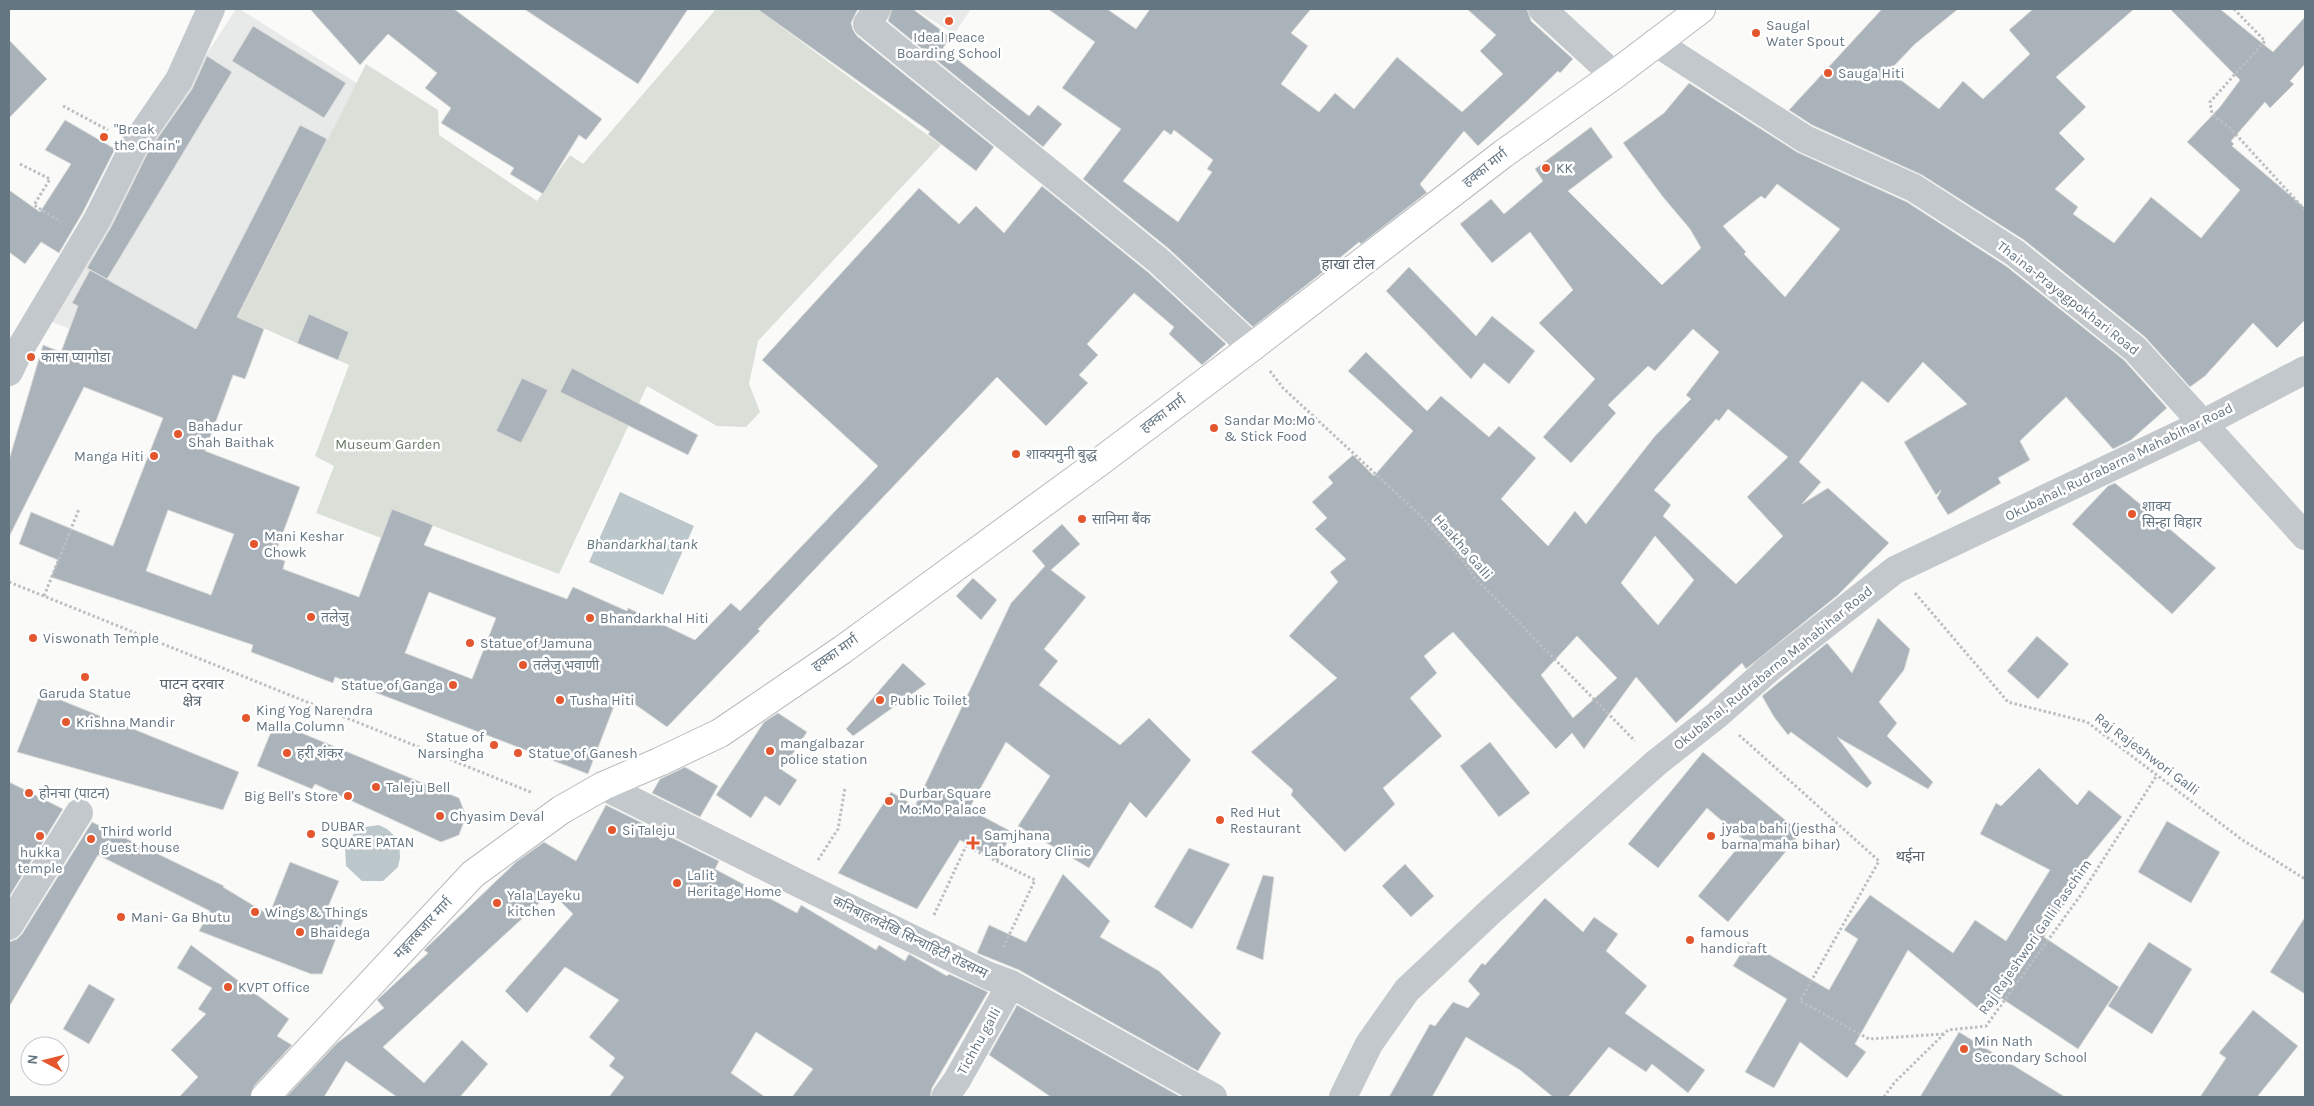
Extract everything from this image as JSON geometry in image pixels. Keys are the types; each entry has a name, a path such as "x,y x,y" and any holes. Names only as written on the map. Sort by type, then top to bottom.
{"main road":[{"name":"हक्का मार्ग","path":"603,786 720,733 842,650 1098,463 1503,154 1614,76 1701,9"},
{"name":"मङ्गलबजार मार्ग","path":"265,1097 473,874 562,810 603,786"}],"street":[{"path":"9,372 20,349 86,239 135,144 179,80 211,9"},
{"path":"877,9 866,24 1159,261 1252,347"},
{"path":"1542,9 1614,76"},
{"name":"Thaina-Prayagpokhari Road","path":"1656,42 1805,139 1914,188 2015,253 2135,349 2305,536"},
{"name":"Okubahal, Rudrabarna Mahabihar Road","path":"1343,1097 1369,1044 1407,990 1490,911 1656,763 1717,715 1770,668 1895,570 2202,424 2305,370"},
{"name":"कनिबाहलदेखि सिन्चाहिटी रोडसम्म","path":"603,786 802,885 1000,980 1213,1097"},
{"path":"9,926 79,812"},
{"name":"Tichhu galli","path":"944,1097 957,1080 1000,980"}],"path":[{"path":"2234,9 2265,42 2210,102 2212,114 2230,128 2305,210"},
{"path":"63,106 135,144"},
{"path":"20,164 50,179 34,205 86,239"},
{"name":"Haakha Galli","path":"1252,347 1283,388 1422,517 1441,539 1465,561 1474,577 1656,763"},
{"path":"44,596 79,509"},
{"name":"Raj Rajeshwori Galli","path":"1895,570 2008,702 2088,722 2241,839 2305,879"},
{"path":"9,582 524,788 562,810"},
{"path":"1717,715 1879,861 1800,1001 1869,1039 1944,1034"},
{"name":"Raj Rajeshwori Galli Paschim","path":"1884,1097 1894,1083 1948,1030 1986,1026 2080,896 2157,775"},
{"path":"802,885 838,829 845,788"},
{"path":"921,942 966,846 1035,880 1000,980"}],"shaded area":[{"path":"236,9 240,9 366,89 227,390 47,320 145,149"},
{"name":"Ideal Peace Boarding School","path":"915,9 971,9 954,34"}],"green space":[{"name":"Museum Garden","path":"716,9 757,9 941,145 758,341 749,384 760,412 746,427 717,426 647,386 559,574 392,510 381,538 316,513 334,466 315,456 349,365 338,360 349,332 309,314 297,343 238,317 366,64 438,110 439,135 537,201 570,155 583,164"}],"water":[{"name":"Bhandarkhal tank","path":"620,492 694,526 663,595 589,562"},
{"path":"379,825 387,829 399,840 400,858 398,867 383,881 362,881 346,866 345,845 358,828"}],"building":[{"path":"310,9 454,9 602,119 586,140 579,135 543,194 510,174 514,168 441,123 451,108 425,88 437,73 388,34 360,65"},
{"path":"524,9 688,9 638,84"},
{"path":"757,9 858,9 851,23 857,36 994,147 976,171 928,134 930,132"},
{"path":"892,9 913,9 950,37 943,48 1029,116 1038,105 1062,124 1043,147 888,21"},
{"path":"1048,9 1107,9 1136,29 1150,9 1311,9 1291,33 1308,46 1281,84 1319,112 1335,93 1354,109 1397,57 1462,112 1503,74 1480,51 1496,35 1467,9 1527,9 1531,21 1573,59 1560,73 1558,71 1478,146 1464,131 1420,184 1427,193 1361,244 1359,242 1253,327 1169,249 1083,179 1121,129 1062,88 1095,42","holes":["1164,130 1171,135 1174,130 1213,160 1207,169 1212,172 1178,222 1123,181"]},
{"path":"1882,9 1958,9 1915,44 1889,71 1939,109 1963,81 1983,99 2030,54 2009,30 2033,9 2134,9 2056,77 2086,107 2059,133 2085,159 2055,189 2078,207 2073,214 2114,243 2151,197 2201,238 2240,190 2187,142 2220,107 2240,80 2170,9 2220,9 2273,52 2305,17 2305,64 2290,81 2294,84 2270,108 2265,102 2231,141 2234,144 2232,146 2305,208 2305,320 2277,348 2253,323 2205,376 2190,387 2145,337 2024,240 1922,175 1812,125 1789,110"},
{"path":"253,26 346,83 324,118 232,61"},
{"path":"9,40 47,79 9,118"},
{"path":"207,56 232,72 107,279 87,268 111,227 148,152 192,89"},
{"path":"1689,83 1797,152 1907,202 2006,266 2124,360 2167,408 2131,440 2113,449 2066,397 2020,441 2030,460 1998,478 2001,483 1948,515 1937,498 1941,490 1936,495 1904,442 1967,404 1923,362 1888,403 1862,381 1799,462 1821,482 1802,504 1828,488 1889,543 1838,595 1746,669 1742,663 1676,723 1636,677 1584,749 1572,733 1556,749 1453,632 1424,656 1437,673 1410,698 1442,736 1383,788 1395,804 1345,852 1291,795 1293,790 1251,752 1337,678 1289,636 1338,582 1330,572 1346,559 1315,529 1327,518 1312,502 1333,483 1328,477 1353,455 1374,476 1413,431 1348,371 1366,352 1427,411 1441,396 1489,437 1499,426 1536,458 1501,499 1548,546 1575,511 1586,524 1655,436 1691,399 1686,395 1719,352 1693,329 1655,371 1648,366 1608,405 1616,413 1571,463 1543,437 1595,379 1539,323 1573,290 1530,232 1492,263 1460,224 1491,199 1504,214 1543,181 1535,169 1591,127 1613,157 1568,191 1662,285 1701,248 1690,229 1663,197 1623,143 1664,113","holes":["1777,184 1840,229 1785,297 1744,254 1746,252 1723,226 1761,196 1765,199","1728,409 1788,457 1747,497 1783,536 1736,584 1663,516 1671,505 1654,490 1716,419 1719,421","1655,536 1694,580 1658,625 1621,583","1577,636 1617,678 1573,718 1541,675"]},
{"path":"65,120 115,149 83,212 59,253 41,242 25,264 9,252 9,190 40,212 71,164 45,150"},
{"path":"300,125 327,139 237,317 264,329 245,379 233,375 205,451 300,487 274,557 285,561 283,569 359,597 392,509 433,525 424,545 567,599 573,587 627,611 628,608 695,640 731,603 740,611 878,466 762,360 919,188 959,224 976,206 1004,233 1042,186 1149,273 1226,344 1202,365 1169,334 1174,327 1134,293 1087,344 1098,355 1079,375 1088,383 1046,426 997,377 758,629 760,631 667,727 619,693 588,774 335,677 333,683 251,652 253,645 51,577 58,560 19,544 31,512 113,546 163,418 84,387 9,537 9,460 43,345 61,352 78,306 72,303 90,270 196,329","holes":["168,510 234,534 211,595 146,571","429,592 496,618 472,679 405,653"]},
{"path":"1409,267 1476,336 1492,316 1535,351 1509,384 1484,363 1471,379 1386,291"},
{"path":"309,314 349,332 338,360 297,343"},
{"path":"572,368 698,435 688,455 560,392"},
{"path":"522,378 548,390 521,443 496,431"},
{"path":"2115,483 2216,568 2172,614 2072,524 2108,486"},
{"path":"1062,524 1080,544 1051,570 1086,597 1044,649 1058,661 1039,685 1120,745 1149,718 1191,760 1146,818 1130,802 1089,868 1018,826 1050,776 1006,742 969,809 1012,832 998,861 960,840 917,909 838,873 891,792 915,806 1011,603 1045,566 1032,551"},
{"path":"973,578 997,600 981,620 956,596"},
{"path":"1878,618 1910,649 1904,670 1879,702 1897,723 1887,736 1933,782 1928,789 1837,737 1872,783 1867,788 1791,732 1788,735 1774,717 1762,696 1827,643 1852,673"},
{"path":"2037,636 2069,664 2038,699 2007,671"},
{"path":"903,663 926,684 853,736 846,729"},
{"path":"41,692 105,718 104,720 126,726 239,772 223,810 17,752"},
{"name":"mangalbazar police station","path":"778,713 807,732 782,770 797,780 780,806 765,796 751,818 716,795 764,722"},
{"path":"275,722 459,798 466,816 459,835 441,842 315,784 312,789 257,766"},
{"path":"1490,742 1530,793 1499,817 1460,766"},
{"path":"1703,752 1801,833 1728,922 1698,896 1744,840 1707,808 1658,868 1628,844"},
{"path":"685,767 718,786 700,817 652,793 660,779"},
{"path":"2039,768 2077,805 2089,790 2122,817 2072,877 2079,881 2044,937 2119,987 2078,1049 2001,998 1987,1016 1908,950 1855,1044 1866,1052 1847,1078 1800,1042 1774,1088 1745,1072 1787,999 1733,966 1748,942 1829,990 1858,939 1844,930 1870,895 1953,953 1975,920 2006,941 2050,870 1980,834 1996,803 2001,806"},
{"path":"9,782 63,809 9,897"},
{"path":"606,805 719,861 715,869 797,913 801,905 876,950 879,945 905,961 909,954 947,976 949,974 988,992 932,1088 930,1097 792,1097 813,1069 756,1032 731,1073 765,1097 609,1097 624,1077 609,1066 615,1058 589,1037 619,1000 565,967 527,1013 505,991 573,914 551,892 383,1047 424,1083 462,1040 488,1064 460,1097 397,1097 346,1061 324,1097 286,1097 337,1043 384,1008 377,1000 428,953 424,950 516,862 544,842 576,861"},
{"path":"2167,821 2220,852 2191,903 2138,872"},
{"path":"92,822 224,886 269,915 290,862 339,881 328,907 336,910 344,918 322,974 311,974 199,931 210,911 98,855 9,1007 9,942 17,939 22,934"},
{"path":"1189,848 1230,864 1192,929 1154,907"},
{"path":"1405,864 1434,896 1411,917 1382,886"},
{"path":"1063,874 1110,921 1100,937 1159,971 1221,1033 1198,1071 1019,970 977,953 989,925 1026,942"},
{"path":"1263,875 1274,877 1263,960 1236,949"},
{"path":"1545,898 1583,932 1594,917 1618,934 1606,951 1647,986 1625,1013 1705,1070 1688,1093 1652,1064 1646,1072 1609,1047 1568,1097 1553,1097 1520,1070 1466,1037 1432,1097 1389,1097 1430,1024 1435,1026 1453,1002 1468,1008 1480,994 1468,981 1482,963 1485,965"},
{"path":"2305,917 2305,994 2270,972"},
{"path":"2149,942 2192,969 2152,1034 2108,1006"},
{"path":"191,945 289,1019 277,1036 292,1045 254,1086 250,1097 179,1097 198,1077 171,1050 206,1014 198,1009 212,988 177,968"},
{"path":"89,984 115,999 89,1044 63,1029"},
{"path":"1017,1005 1181,1097 1051,1097 989,1055"},
{"path":"2253,1010 2298,1046 2257,1097 2200,1097 2226,1058 2219,1053"},
{"name":"Min Nath Secondary School","path":"1959,1032 2065,1097 1920,1097"}],"place":[{"name":"Ideal Peace Boarding School","path":"949,21"},
{"name":"Saugal Water Spout","path":"1756,33"},
{"name":"Sauga Hiti","path":"1828,73"},
{"name":"\"Break the Chain\"","path":"104,137"},
{"name":"KK","path":"1546,168"},
{"name":"कासा प्यागोडा","path":"31,357"},
{"name":"Sandar Mo:Mo & Stick Food","path":"1214,428"},
{"name":"Bahadur Shah Baithak","path":"178,434"},
{"name":"शाक्यमुनी बुद्ध","path":"1016,454"},
{"name":"Manga Hiti","path":"154,456"},
{"name":"शाक्य सिन्हा विहार","path":"2132,514"},
{"name":"सानिमा बैंक","path":"1082,519"},
{"name":"Mani Keshar Chowk","path":"254,544"},
{"name":"तलेजु","path":"311,617"},
{"name":"Bhandarkhal Hiti","path":"590,618"},
{"name":"Viswonath Temple","path":"33,638"},
{"name":"Statue of Jamuna","path":"470,643"},
{"name":"तलेजु भवाणी","path":"523,665"},
{"name":"Garuda Statue","path":"85,677"},
{"name":"Statue of Ganga","path":"453,685"},
{"name":"Tusha Hiti","path":"560,700"},
{"name":"Public Toilet","path":"880,700"},
{"name":"King Yog Narendra Malla Column","path":"246,718"},
{"name":"Krishna Mandir","path":"66,722"},
{"name":"Statue of Narsingha","path":"494,745"},
{"name":"mangalbazar police station","path":"770,751"},
{"name":"हरी शंकर","path":"287,753"},
{"name":"Statue of Ganesh","path":"518,753"},
{"name":"Taleju Bell","path":"376,787"},
{"name":"होनचा (पाटन)","path":"29,793"},
{"name":"Big Bell's Store","path":"348,796"},
{"name":"Durbar Square Mo:Mo Palace","path":"889,801"},
{"name":"Chyasim Deval","path":"440,816"},
{"name":"Red Hut Restaurant","path":"1220,820"},
{"name":"Si Taleju","path":"612,830"},
{"name":"DUBAR SQUARE PATAN","path":"311,834"},
{"name":"hukka temple","path":"40,836"},
{"name":"jyaba bahi (jestha barna maha bihar)","path":"1711,836"},
{"name":"Third world guest house","path":"91,839"},
{"name":"Samjhana Laboratory Clinic","path":"973,843"},
{"name":"Lalit Heritage Home","path":"677,883"},
{"name":"Yala Layeku kitchen","path":"497,903"},
{"name":"Wings & Things","path":"255,912"},
{"name":"Mani- Ga Bhutu","path":"121,917"},
{"name":"Bhaidega","path":"300,932"},
{"name":"famous handicraft","path":"1690,940"},
{"name":"KVPT Office","path":"228,987"},
{"name":"Min Nath Secondary School","path":"1964,1049"}],"district":[{"name":"हाखा टोल","path":"1348,264"},
{"name":"पाटन दरवार क्षेत्र","path":"192,692"},
{"name":"थईना","path":"1910,856"}]}
